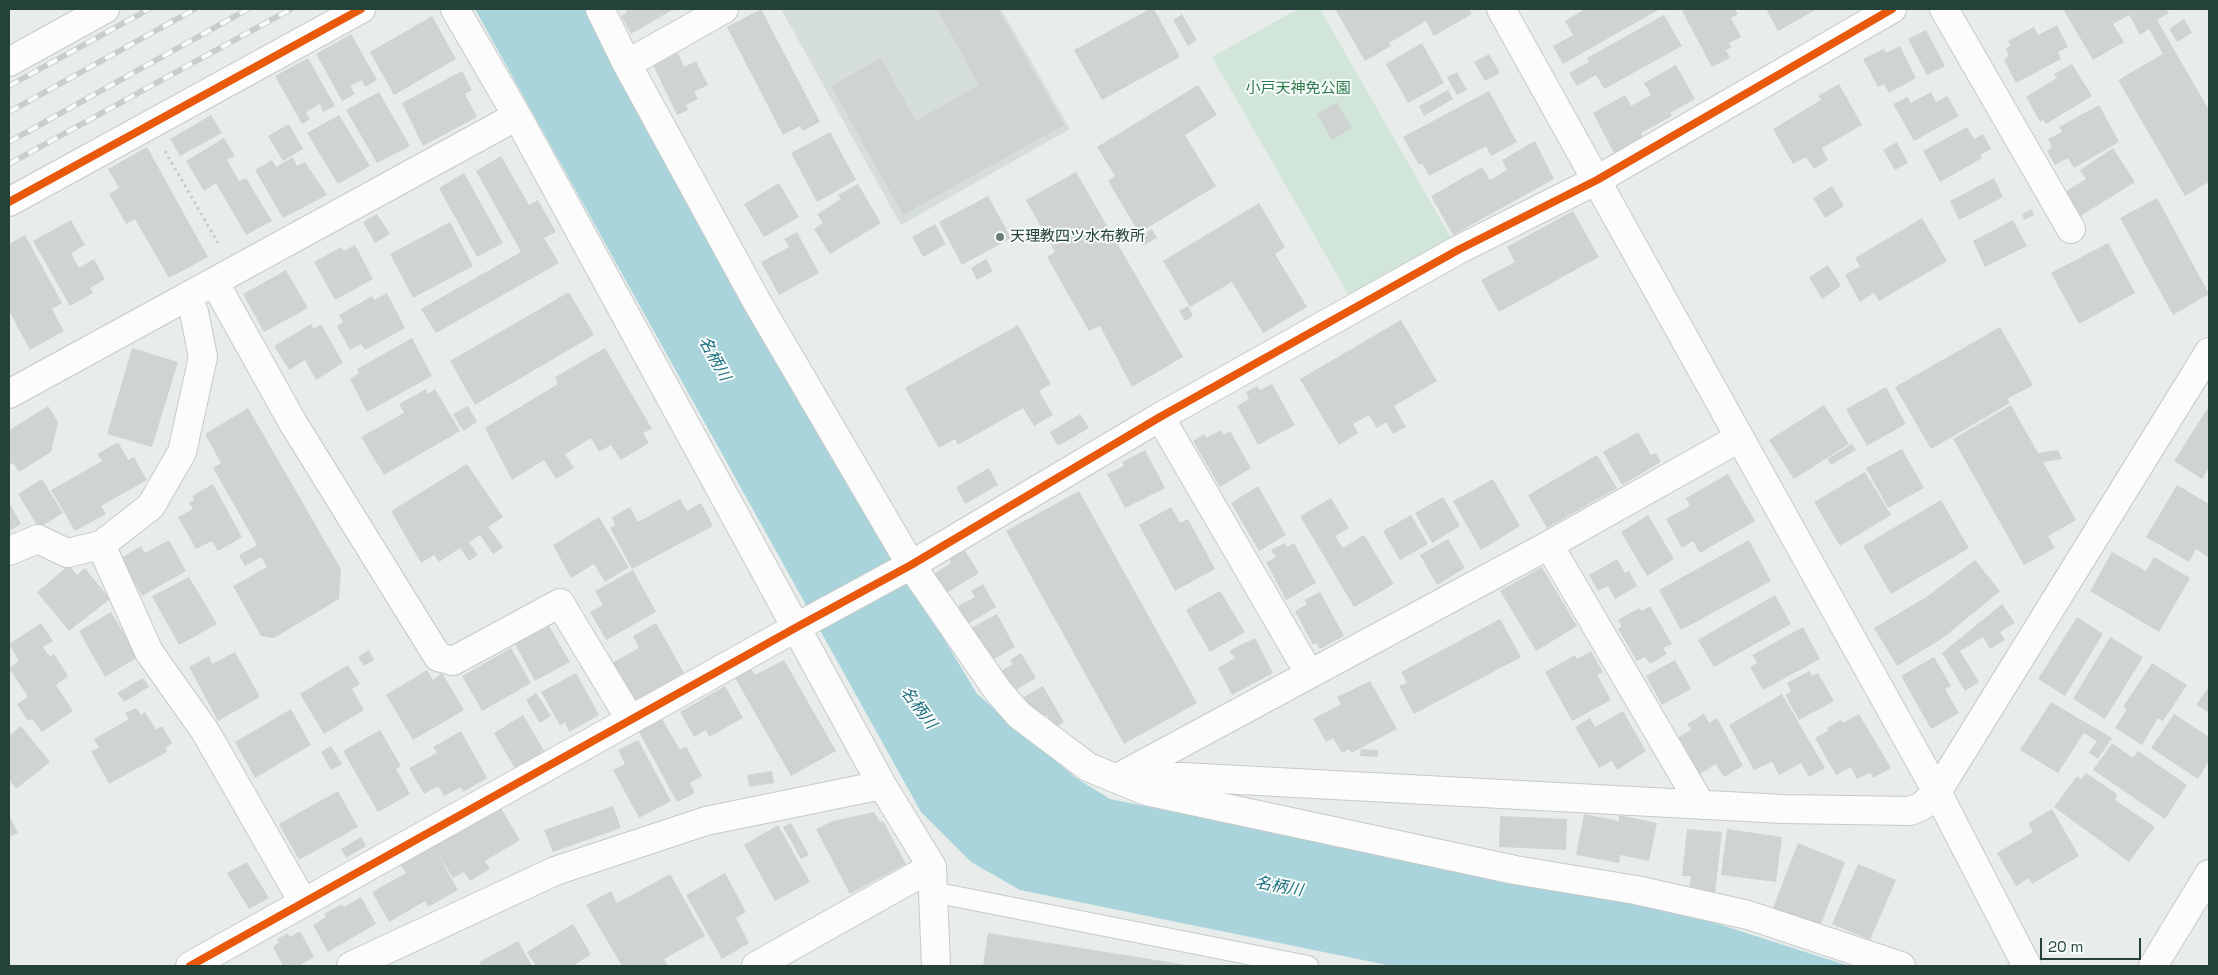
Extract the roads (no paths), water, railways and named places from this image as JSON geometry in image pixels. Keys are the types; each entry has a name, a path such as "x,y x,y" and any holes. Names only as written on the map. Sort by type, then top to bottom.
{"street":[{"path":"9,62 105,9"},
{"path":"9,202 361,9"},
{"path":"455,9 517,116 797,627 932,880 936,966"},
{"path":"600,9 627,64 757,302 911,565 998,691 1019,715 1088,767 1114,779 1155,793 1505,868 1636,890 1748,915 1901,966"},
{"path":"627,64 724,9"},
{"path":"1501,9 1937,792 2027,966"},
{"path":"190,966 630,719 911,565 1160,418 1458,250 1597,180 1892,9"},
{"path":"1944,9 2071,229"},
{"path":"9,394 517,116"},
{"path":"225,277 293,423 438,657 452,661 560,603 630,719"},
{"path":"9,551 38,539 67,553 101,545 151,506 182,452 203,357 194,312 186,297"},
{"path":"1114,779 1183,777 1782,809 1910,811 1922,806 1937,792 2209,352"},
{"path":"1160,418 1308,673"},
{"path":"1114,779 1549,545 1739,438"},
{"path":"101,545 149,652 205,731 303,902"},
{"path":"1549,545 1702,805"},
{"path":"351,966 554,871 706,821 882,785"},
{"path":"2153,966 2209,875"},
{"path":"756,966 932,880"}],"lane":[{"path":"932,880 1308,966"}],"water":[{"name":"名柄川","path":"475,9 592,9 816,425 977,694 1076,778 1110,799 1509,880 1681,912 1849,966 1392,966 1020,890 971,862 921,812"}],"railway":[{"path":"9,86 149,9"},
{"path":"9,112 195,9"},
{"path":"9,142 248,9"},
{"path":"9,164 291,9"}],"place":[{"name":"天理教四ツ水布教所","path":"1000,237"}],"park label":[{"name":"小戸天神免公園","path":"1298,89"}]}
